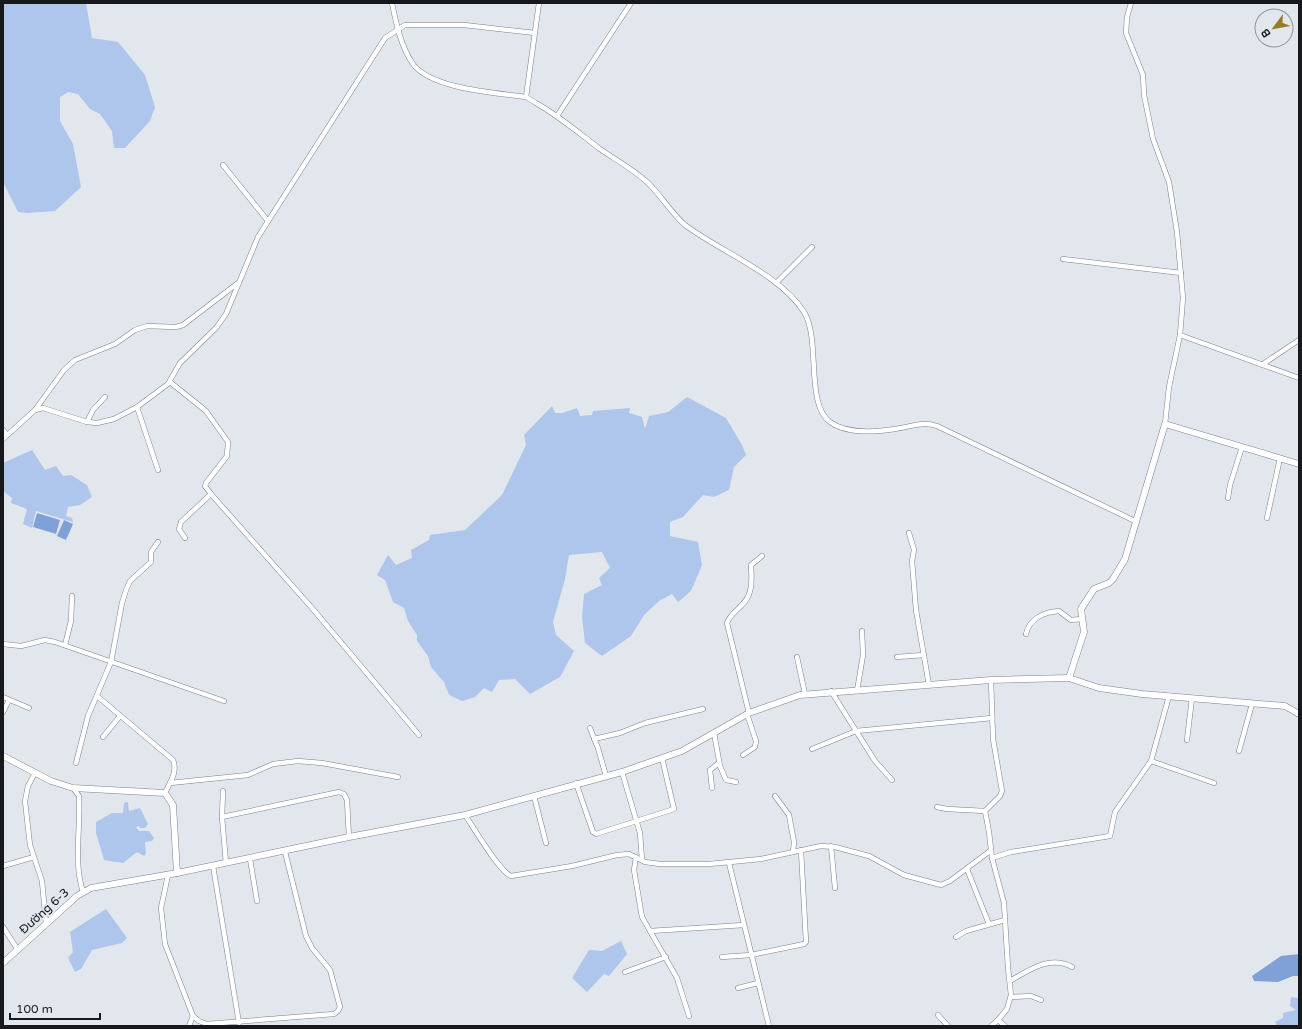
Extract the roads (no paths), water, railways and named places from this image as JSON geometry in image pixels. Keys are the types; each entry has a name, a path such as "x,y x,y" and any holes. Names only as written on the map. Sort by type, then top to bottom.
{"street":[{"path":"392,3 398,28 413,65 424,74 459,87 526,97 557,116 645,181 685,224 776,283 799,306 806,317 812,344 818,398 825,417 832,424 845,428 869,431 888,430 925,423 931,424 957,435 1137,522"},
{"path":"526,97 539,3"},
{"path":"557,116 631,3"},
{"path":"1069,678 1084,632 1080,612 1094,588 1109,583 1113,579 1125,559 1137,522 1165,424 1169,387 1180,335 1183,312 1181,272 1169,182 1153,139 1144,95 1143,75 1126,33 1127,17 1131,3"},
{"path":"35,410 43,408 87,422 97,423 114,419 138,407 157,394 170,382 180,363 216,328 226,314 258,236 385,38 398,28 405,25 464,25 535,33"},
{"path":"223,165 268,221"},
{"path":"776,283 812,247"},
{"path":"1063,259 1181,272"},
{"path":"3,438 35,410 64,370 75,360 115,344 134,330 147,326 176,327 183,325 238,283"},
{"path":"1180,335 1299,378"},
{"path":"1263,364 1299,340"},
{"path":"170,382 206,411 228,442 227,456 206,483 206,486 211,494 312,608 419,735"},
{"path":"87,422 93,410 105,397"},
{"path":"138,407 158,470"},
{"path":"1165,424 1299,464"},
{"path":"3,430 7,435"},
{"path":"1228,498 1230,484 1242,447"},
{"path":"1266,518 1280,458"},
{"path":"185,538 179,529 181,522 211,494"},
{"path":"909,533 914,550 912,561 916,610 929,685"},
{"path":"76,763 88,716 111,662 122,603 126,590 130,581 151,562 151,552 158,542"},
{"path":"743,755 755,747 756,741 727,623 730,616 747,600 751,590 752,565 762,556"},
{"path":"65,645 71,621 72,596"},
{"path":"1026,634 1027,629 1040,615 1059,611 1071,620 1081,619"},
{"path":"856,691 863,655 862,631"},
{"path":"3,644 20,646 45,640 65,645 224,701"},
{"path":"897,657 924,655"},
{"path":"797,657 805,694"},
{"name":"Đường 6-3","path":"3,963 83,892 91,888 250,859 349,837 465,815 576,783 622,772 682,751 748,713 784,699 805,694 991,680 1069,678 1100,688 1142,694 1285,706 1299,714"},
{"path":"937,807 952,810 985,811 1000,796 1002,791 996,757 992,718 991,680"},
{"path":"832,691 875,761 892,780"},
{"path":"97,696 172,760 175,766 175,771 165,793"},
{"path":"992,858 1011,852 1110,836 1115,812 1151,761 1169,696"},
{"path":"3,697 29,708"},
{"path":"1188,740 1192,698"},
{"path":"3,712 9,700"},
{"path":"1239,751 1252,704"},
{"path":"594,739 620,733 645,723 703,709"},
{"path":"103,736 120,716"},
{"path":"812,749 856,732 992,718"},
{"path":"590,728 598,748 606,776"},
{"path":"714,733 719,763 726,780 736,782"},
{"path":"3,756 51,781 73,788 165,793"},
{"path":"576,783 594,834 674,809 662,758"},
{"path":"170,783 248,774 273,764 298,761 322,763 398,777"},
{"path":"1151,761 1214,783"},
{"path":"712,788 710,770 719,763"},
{"path":"622,772 642,844 642,860"},
{"path":"36,773 28,786 25,801 34,857 42,881 46,924"},
{"path":"73,788 79,796 78,868 83,892"},
{"path":"223,791 222,817 226,863"},
{"path":"222,817 339,792 344,794 346,800 349,837"},
{"path":"165,793 173,805 177,873"},
{"path":"534,796 546,843"},
{"path":"775,796 789,815 794,842 793,852"},
{"path":"985,811 989,832 990,851 1003,894 1011,997 1009,1005 998,1020 991,1026"},
{"path":"465,815 490,853 504,870 512,876 572,866 617,855 629,854 642,860 673,865 729,863 761,859 821,846 831,846 869,856 904,875 941,885 950,881 990,851"},
{"path":"831,846 835,888"},
{"path":"722,957 751,955 804,944 806,942 801,850"},
{"path":"168,875 161,908 165,944 193,1016 199,1021 208,1025 328,1015 338,1011 340,1007 330,970 312,948 306,936 284,852"},
{"path":"3,866 34,857"},
{"path":"636,857 634,870 640,908 644,922 666,957 682,990 689,1016"},
{"path":"250,859 257,901"},
{"path":"729,863 769,1026"},
{"path":"213,866 239,1022"},
{"path":"967,869 989,924"},
{"path":"956,937 966,931 1006,920"},
{"path":"650,930 744,925"},
{"path":"3,927 18,950"},
{"path":"625,972 666,957"},
{"path":"1010,981 1043,964 1057,963 1072,967"},
{"path":"738,988 758,983"},
{"path":"1011,997 1031,996 1040,1000"},
{"path":"938,1015 948,1026"},
{"path":"189,1026 193,1016"},
{"path":"998,1020 1005,1026"}]}
